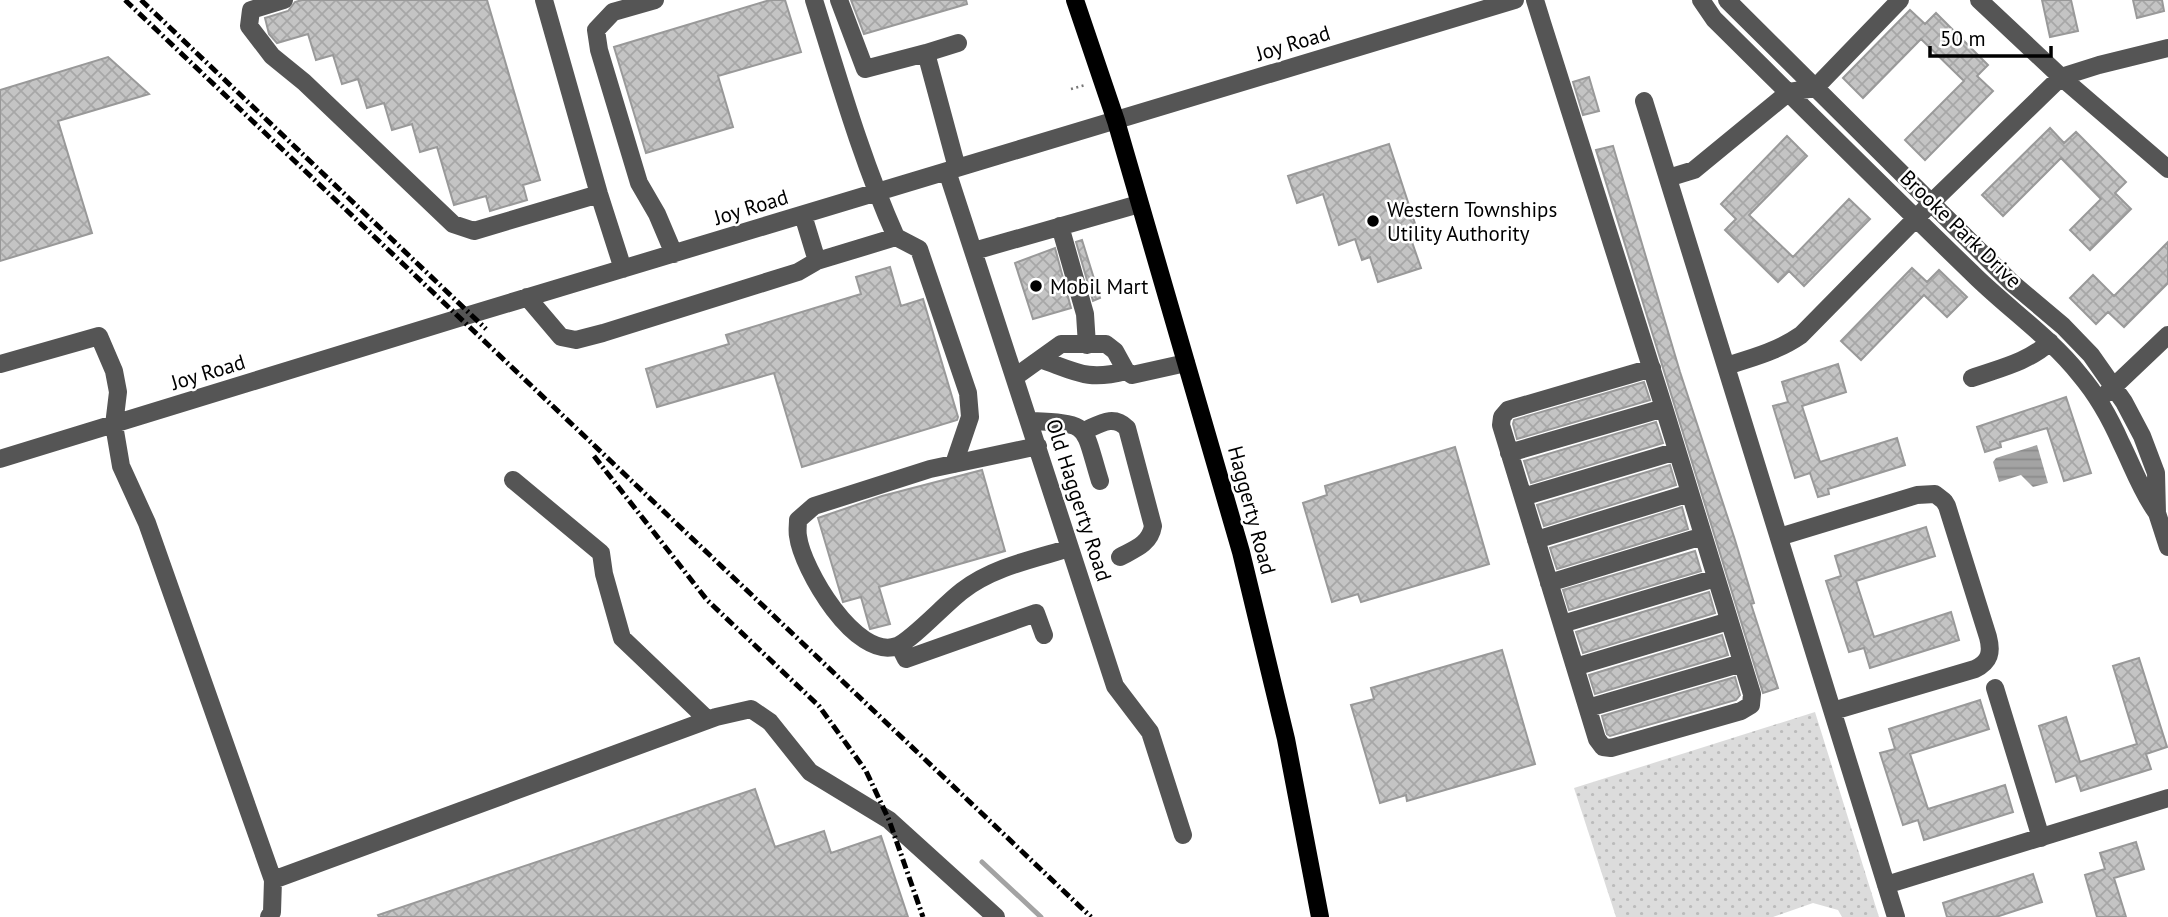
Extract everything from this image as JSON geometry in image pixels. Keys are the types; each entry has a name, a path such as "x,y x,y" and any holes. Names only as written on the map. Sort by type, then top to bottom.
{"main road":[{"name":"Haggerty Road","path":"1075,0 1116,121 1241,552 1286,738 1320,917"}],"street":[{"path":"284,0 251,10 249,26 272,56 304,82 453,224 474,231 599,194"},
{"path":"544,0 623,269"},
{"path":"655,0 613,12 596,30 599,50 639,183 657,214 674,254"},
{"path":"814,0 876,193 896,237 919,249 968,393 970,417 954,464"},
{"path":"839,0 865,69 958,43"},
{"name":"Joy Road","path":"0,459 1515,0"},
{"path":"1535,0 1652,368 1752,694 1751,705 1741,711 1611,748 1603,747 1597,739 1501,425 1502,417 1508,410 1652,368"},
{"name":"Brooke Park Drive","path":"1701,0 1714,19 1916,219 2079,373 2098,400 2122,444 2136,479 2157,513 2168,547"},
{"name":"Brooke Park Drive","path":"1727,0 2012,283 2091,355 2115,387 2141,436 2156,473 2157,513"},
{"path":"1668,178 1694,170 1788,92 1815,88 1900,0"},
{"path":"1979,0 2061,77 2168,169"},
{"path":"1726,366 1772,352 1801,335 1931,203 2061,77 2168,48"},
{"name":"Old Haggerty Road","path":"926,53 974,251 1115,686 1150,732 1183,835"},
{"path":"1644,101 1896,917"},
{"path":"974,251 1139,204"},
{"path":"803,215 817,261"},
{"path":"1060,226 1086,314 1087,345"},
{"path":"527,298 561,337 576,340 658,317 797,272 817,261 896,237"},
{"path":"2098,400 2168,335"},
{"path":"0,364 99,336 114,371 118,393 114,425 121,466 147,523 272,880 272,912 269,917"},
{"path":"1972,378 2075,338"},
{"path":"1015,377 1061,344 1106,344 1115,351 1126,371 1132,375 1186,363"},
{"path":"1040,359 1086,376 1103,377 1126,371"},
{"path":"1510,453 1664,408"},
{"path":"1084,430 1108,420 1121,422 1127,428 1153,526 1151,536 1145,543 1120,557"},
{"path":"1030,421 1073,423 1084,430 1100,481"},
{"path":"1038,446 954,464 814,506 798,520 798,537 810,569 834,611 861,637 885,648 899,645 979,579 1070,548"},
{"path":"1523,497 1677,451"},
{"path":"513,480 601,553 604,574 622,638 708,720"},
{"path":"1536,540 1690,493"},
{"path":"1779,537 1917,495 1935,494 1947,506 1984,624 1991,649 1990,656 1980,667 1833,711"},
{"path":"1549,583 1703,536"},
{"path":"1562,624 1716,578"},
{"path":"899,645 906,659 1035,613 1044,635"},
{"path":"1575,667 1729,621"},
{"path":"1588,708 1742,663"},
{"path":"1995,688 2041,838"},
{"path":"272,880 708,720 751,709 770,722 810,772 889,820 992,915"},
{"path":"1886,885 2168,798"}],"shaded area":[{"path":"2037,445 2048,483 2033,487 2021,475 1999,482 1993,462 1996,458"},
{"path":"1815,712 1879,917 1842,917 1838,910 1813,903 1773,917 1616,917 1574,788"}],"building":[{"path":"487,0 540,180 523,185 527,200 490,211 486,196 454,205 437,147 420,152 412,124 392,130 384,103 367,108 358,79 342,84 333,55 316,60 308,34 277,43 269,34 265,18 288,11 295,2"},
{"path":"770,0 785,0 801,52 718,76 733,127 646,153 614,47"},
{"path":"851,0 966,0 967,4 864,34"},
{"path":"2042,0 2071,0 2078,31 2050,37"},
{"path":"2133,0 2162,0 2164,11 2137,18"},
{"path":"1910,10 1925,24 1936,13 1988,65 1977,76 1993,91 1925,160 1905,140 1964,81 1921,39 1863,98 1843,78"},
{"path":"108,57 149,94 58,121 92,233 0,261 0,90"},
{"path":"1589,77 1599,111 1583,115 1573,82"},
{"path":"2050,128 2064,143 2076,132 2126,182 2115,193 2131,209 2090,250 2070,230 2101,199 2061,158 2003,216 1982,195"},
{"path":"1787,136 1807,156 1749,215 1793,257 1849,199 1870,219 1804,286 1789,271 1778,282 1725,230 1736,219 1721,204"},
{"name":"Western Townships Utility Authority","path":"1389,144 1420,239 1412,242 1421,268 1378,282 1370,257 1362,260 1355,239 1339,245 1323,194 1297,203 1288,176"},
{"path":"1613,146 1778,688 1763,693 1596,150"},
{"path":"1082,240 1100,298 1093,301 1076,242"},
{"path":"2168,242 2168,283 2124,327 2108,312 2096,324 2070,298 2093,275 2114,296"},
{"path":"1055,248 1071,308 1033,319 1015,263"},
{"path":"890,267 901,306 923,299 957,420 802,467 774,373 657,407 646,369 729,344 726,335 861,294 856,277"},
{"path":"1912,268 1927,282 1939,270 1967,297 1947,317 1924,295 1861,360 1841,341"},
{"path":"1838,364 1846,392 1802,406 1820,462 1897,438 1905,465 1828,489 1829,494 1818,497 1810,473 1795,478 1773,406 1788,402 1782,382"},
{"path":"1644,382 1650,400 1517,439 1514,420"},
{"path":"2066,397 2091,473 2064,481 2047,428 2000,442 2001,447 1985,452 1977,427"},
{"path":"1656,422 1663,443 1531,483 1524,461"},
{"path":"1455,447 1489,564 1361,602 1358,594 1332,602 1303,503 1327,495 1325,486"},
{"path":"1670,465 1676,485 1544,526 1537,505"},
{"path":"982,470 1005,551 879,587 890,624 870,629 861,597 843,602 818,518 882,496"},
{"path":"1682,507 1688,529 1557,569 1550,548"},
{"path":"1926,527 1935,556 1856,581 1874,637 1951,612 1959,640 1870,668 1864,648 1849,652 1826,581 1841,576 1835,556"},
{"path":"1695,551 1701,571 1569,610 1563,590"},
{"path":"1709,592 1715,613 1583,653 1576,632"},
{"path":"1722,635 1728,655 1595,694 1589,675"},
{"path":"1502,650 1535,764 1407,801 1406,795 1380,803 1351,705 1374,699 1371,688"},
{"path":"2139,658 2167,747 2146,754 2151,769 2081,791 2076,775 2056,782 2039,726 2066,717 2080,762 2137,744 2113,666"},
{"path":"1735,677 1740,695 1736,700 1610,736 1607,734 1602,716"},
{"path":"1980,700 1989,729 1910,754 1928,809 2005,785 2013,812 1924,840 1918,820 1903,825 1880,753 1895,749 1889,729"},
{"path":"755,789 775,847 824,831 831,853 881,836 908,917 378,915"},
{"path":"2136,842 2144,869 2114,878 2126,917 2097,917 2085,875 2105,869 2100,853"},
{"path":"2033,874 2042,902 1996,917 1947,917 1943,903"}],"waterway":[{"path":"982,862 1041,917"}],"railway":[{"path":"125,0 1091,917"},
{"path":"141,0 486,329"},
{"path":"594,456 707,600 819,706 866,771 889,820 923,917"}],"place":[{"name":"Western Townships Utility Authority","path":"1373,221"},
{"name":"Mobil Mart","path":"1036,286"}]}
